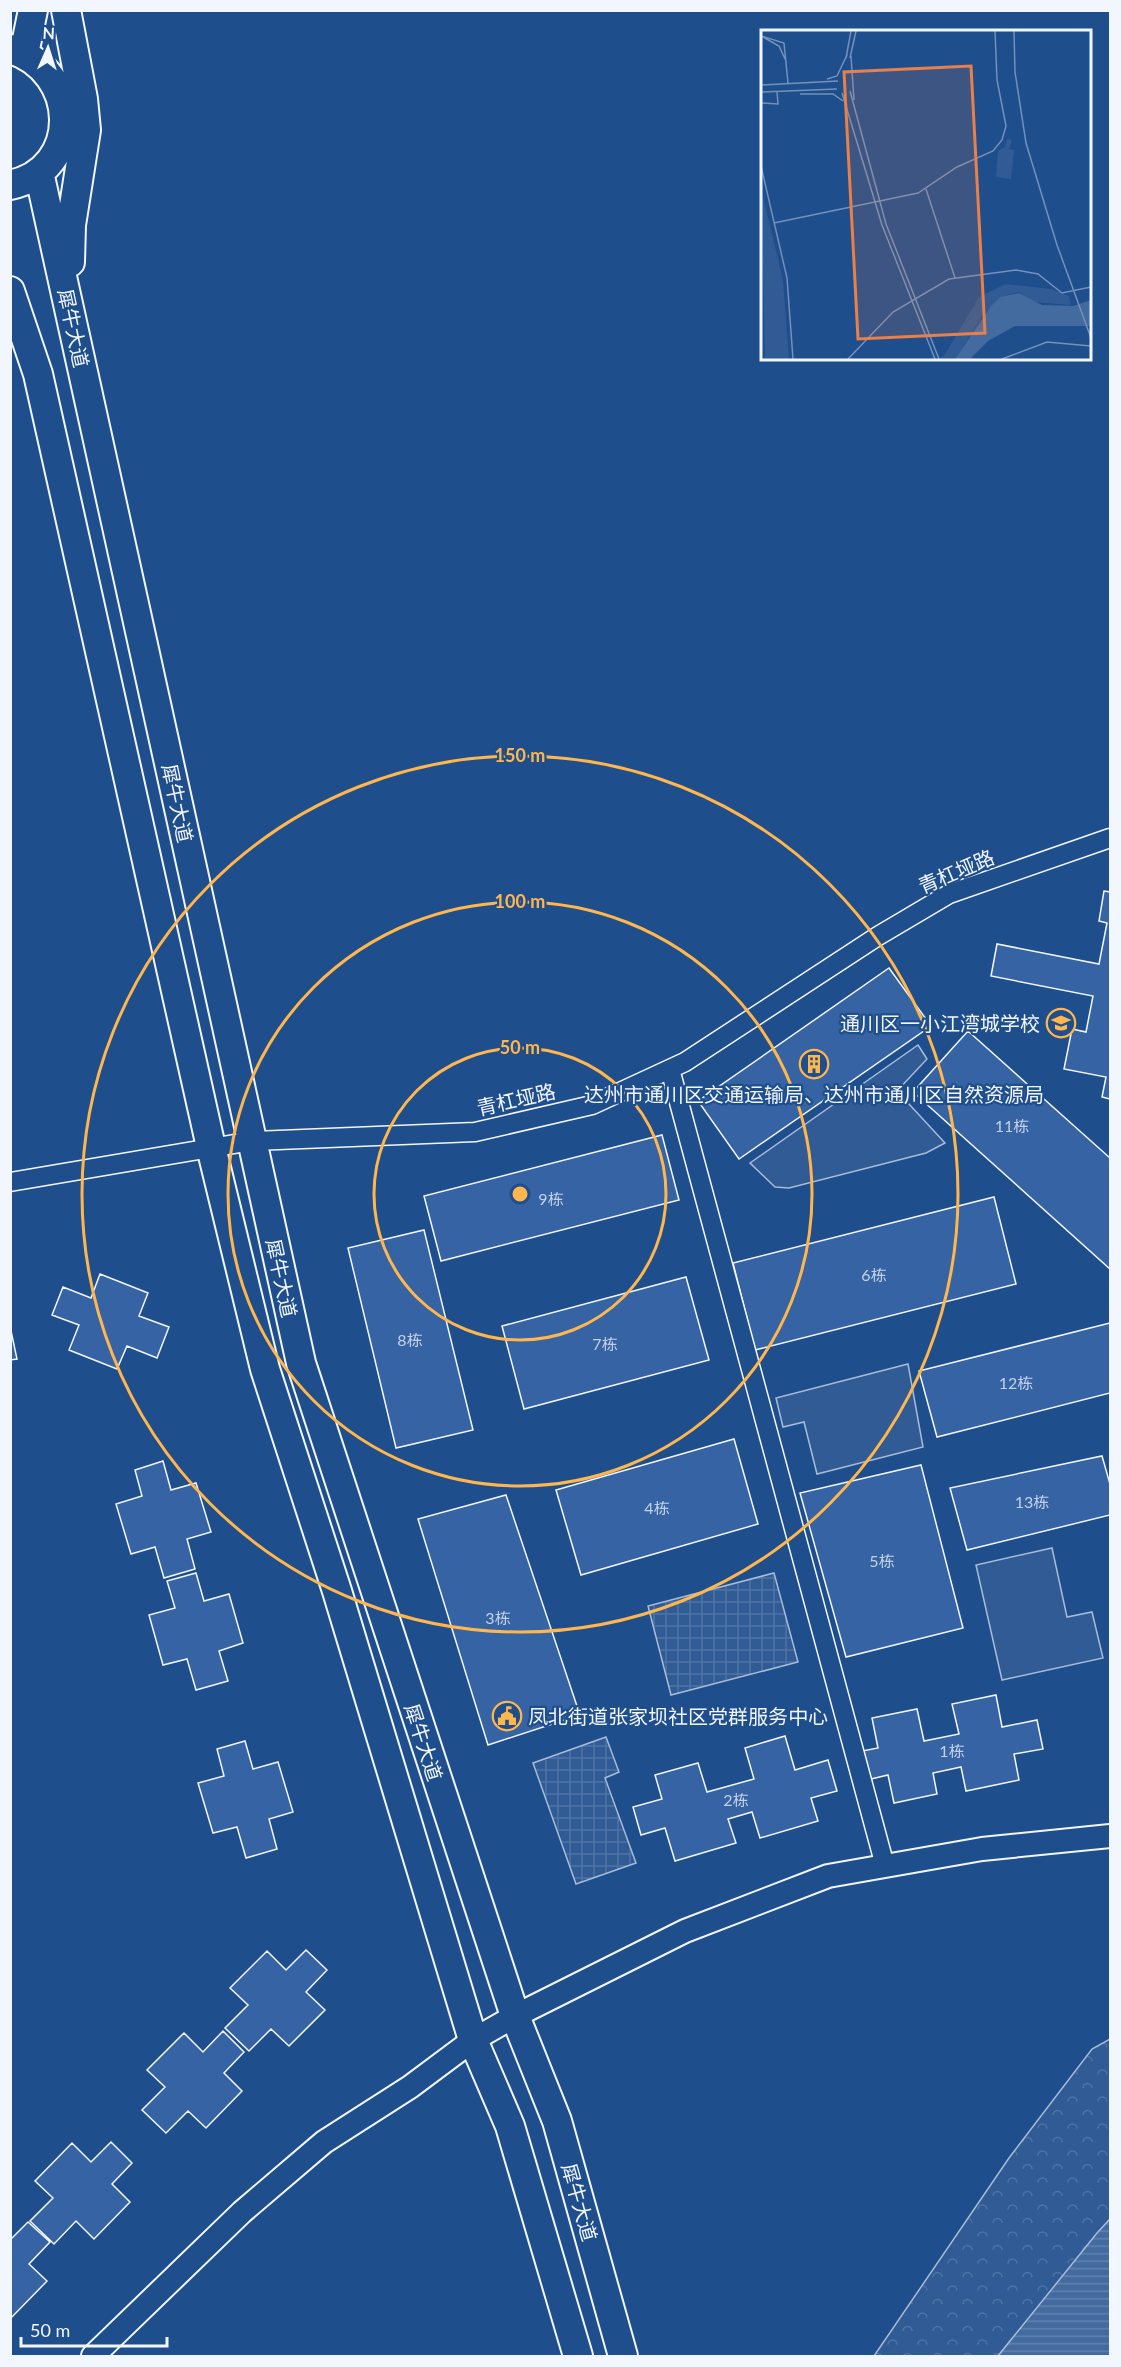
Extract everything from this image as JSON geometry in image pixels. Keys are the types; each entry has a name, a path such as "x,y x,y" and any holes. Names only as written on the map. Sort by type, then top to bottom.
{"main road":[{"path":"10,185 39,172 55,154 64,132 64,109 58,86 44,67 17,52 33,10"},
{"path":"66,10 83,99 86,130 71,225 68,303"},
{"name":"犀牛大道","path":"39,172 301,1363 515,2016 556,2121 623,2356"},
{"name":"犀牛大道","path":"10,291 38,374 211,1147 266,1368 338,1591 473,2040 510,2126 578,2356"}],"street":[{"name":"青杠垭路","path":"10,1182 252,1141 476,1132 592,1105 685,1062 878,936 949,894 1110,838"},
{"path":"670,1069 885,1866"},
{"path":"93,2356 242,2212 324,2142 410,2087 473,2040 515,2016 685,1931 828,1876 982,1849 1110,1836"}],"green space":[{"path":"1110,2039 1110,2219 998,2356 874,2356 1009,2158 1092,2049"}],"shaded area":[{"path":"918,1045 927,1059 897,1091 945,1143 926,1153 789,1188 775,1187 750,1163"},
{"path":"908,1364 923,1447 817,1474 804,1422 783,1427 776,1398"},
{"path":"1052,1548 1067,1617 1092,1612 1103,1658 1002,1680 976,1565"},
{"path":"774,1573 798,1662 671,1695 648,1606"},
{"path":"606,1737 619,1772 605,1778 636,1863 576,1884 533,1763"},
{"path":"1110,2219 1110,2356 998,2356 1097,2233"}],"building":[{"path":"1104,891 1110,892 1110,1099 1102,1097 1106,1077 1064,1069 1072,1029 1086,1032 1093,996 991,976 997,944 1099,964 1107,923 1099,921"},
{"name":"达州市通川区交通运输局、达州市通川区自然资源局","path":"889,968 931,1026 739,1159 698,1101"},
{"path":"968,1031 1110,1158 1110,1269 913,1092"},
{"path":"662,1135 679,1200 441,1261 424,1196"},
{"path":"994,1197 1016,1284 755,1350 733,1263"},
{"path":"424,1230 473,1430 396,1448 348,1248"},
{"path":"100,1274 148,1293 139,1316 169,1327 157,1358 127,1346 117,1369 69,1350 79,1325 52,1315 63,1287 91,1298"},
{"path":"686,1277 709,1360 524,1409 502,1326"},
{"path":"1110,1323 1110,1393 937,1437 919,1371"},
{"path":"10,1326 17,1359 10,1360"},
{"path":"734,1439 758,1524 581,1575 556,1490"},
{"path":"1102,1456 1110,1484 1110,1515 967,1550 950,1488"},
{"path":"163,1461 171,1490 196,1483 211,1532 187,1539 195,1569 164,1578 155,1547 131,1554 116,1504 142,1496 135,1470"},
{"path":"921,1465 963,1628 846,1657 800,1493"},
{"path":"506,1495 580,1715 488,1745 418,1519"},
{"path":"196,1573 204,1601 229,1594 243,1643 219,1651 228,1681 196,1690 187,1659 163,1665 149,1615 175,1608 167,1581"},
{"path":"996,1695 1002,1727 1037,1720 1043,1749 1014,1754 1019,1780 966,1791 961,1767 933,1773 937,1794 894,1803 888,1775 867,1780 862,1751 878,1748 872,1718 917,1709 924,1741 959,1734 952,1704"},
{"path":"785,1736 795,1770 828,1760 837,1791 811,1798 818,1821 760,1838 752,1812 728,1819 736,1843 675,1861 665,1828 641,1835 633,1807 662,1799 655,1775 698,1763 707,1792 754,1779 745,1748"},
{"path":"245,1741 253,1769 278,1762 293,1812 269,1819 277,1849 246,1858 237,1827 213,1833 198,1783 224,1776 217,1749"},
{"path":"306,1950 327,1970 306,1992 325,2010 289,2046 271,2029 249,2051 225,2028 248,2005 230,1988 267,1951 286,1970"},
{"path":"223,2031 244,2052 224,2073 242,2091 206,2128 188,2111 166,2133 142,2110 165,2087 147,2070 184,2033 203,2052"},
{"path":"111,2142 132,2163 112,2184 130,2202 94,2239 76,2221 54,2244 30,2221 53,2198 35,2181 72,2143 91,2162"},
{"path":"28,2222 50,2242 29,2264 47,2281 11,2318 10,2240"}],"place":[{"name":"通川区一小江湾城学校","path":"1061,1023"},
{"name":"达州市通川区交通运输局、达州市通川区自然资源局","path":"814,1064"},
{"name":"凤北街道张家坝社区党群服务中心","path":"507,1716"}]}
